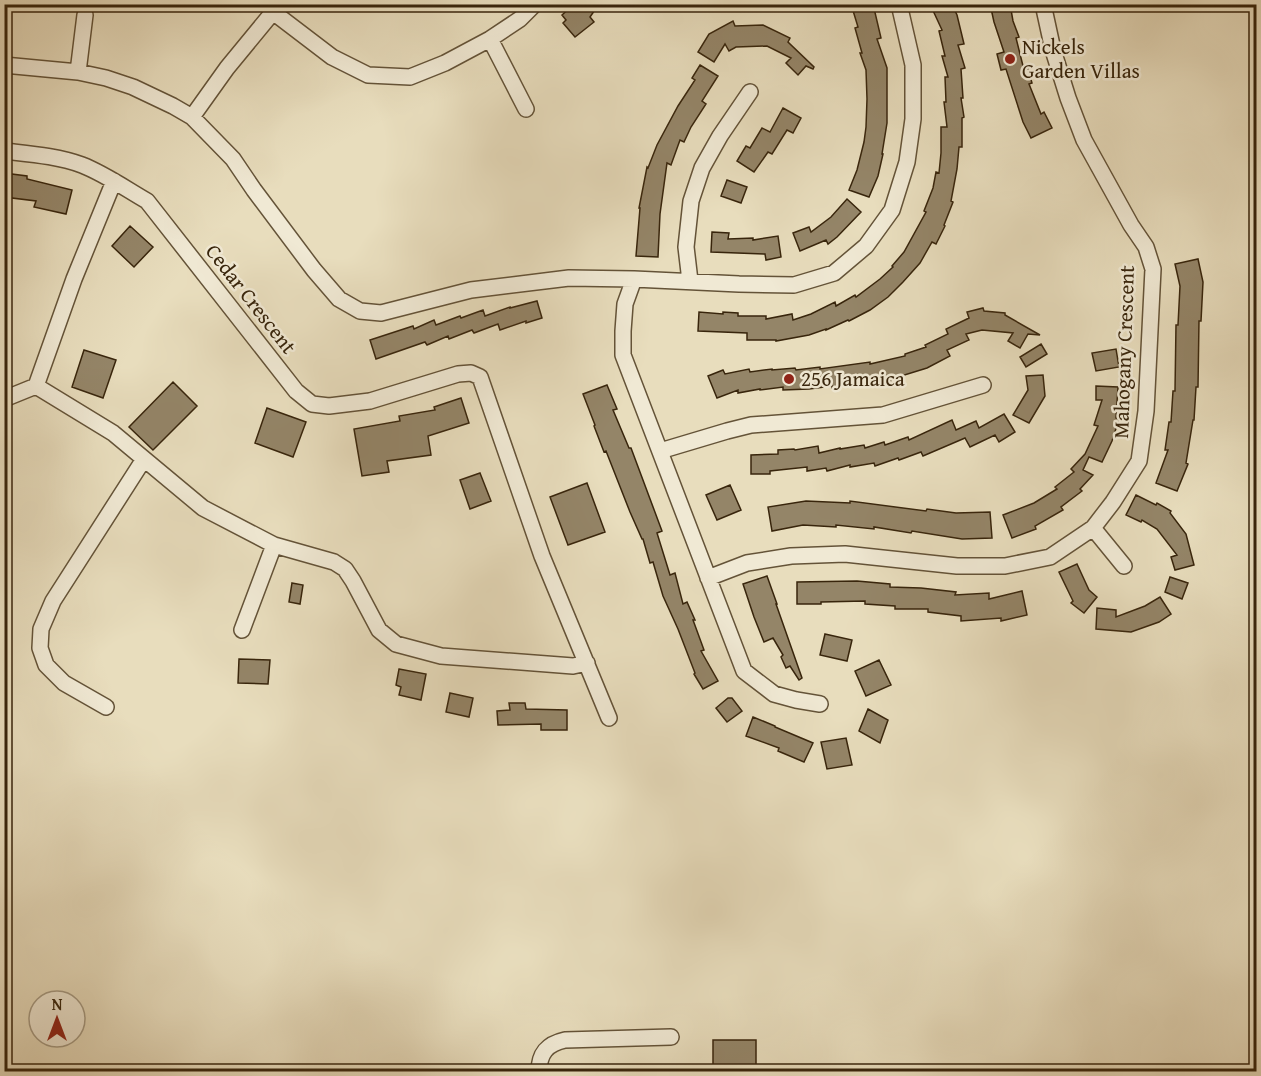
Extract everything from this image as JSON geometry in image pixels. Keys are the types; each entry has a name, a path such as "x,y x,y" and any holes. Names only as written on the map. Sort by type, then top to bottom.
{"street":[{"path":"192,117 276,8 332,57 368,75 410,77 444,63 490,39 520,19 535,4"},
{"path":"4,65 78,72 133,87 192,117 232,159 280,226 339,299 360,311 381,313 471,290 569,278 794,285 834,273 866,246 892,210 907,162 913,119 913,65 899,4"},
{"name":"Mahogany Crescent","path":"708,578 747,563 791,556 845,554 957,566 1005,566 1050,557 1093,528 1139,461 1146,411 1153,270 1146,247 1131,225 1084,140 1053,50 1043,4"},
{"path":"78,72 85,15"},
{"path":"490,39 526,109"},
{"path":"690,281 686,248 691,201 702,168 720,136 750,92"},
{"name":"Cedar Crescent","path":"4,151 43,155 82,165 147,201 296,391 312,404 329,406 370,401 458,374 471,373 480,377 542,556 587,663"},
{"path":"4,399 36,386 74,279 114,181"},
{"path":"634,279 625,304 623,355 744,671 774,694 820,704"},
{"path":"660,452 751,425 883,415 983,385"},
{"path":"36,386 113,433 203,508 274,545 334,562 345,569 379,630 396,644 441,656 573,666 587,663 609,718"},
{"path":"106,707 64,683 46,665 40,648 41,629 53,601 144,459"},
{"path":"1093,528 1124,566"},
{"path":"242,630 274,545"},
{"path":"539,1071 539,1062 543,1053 556,1042 671,1037"}],"building":[{"path":"574,4 599,4 590,17 594,22 575,37 563,23 566,20 562,15"},
{"path":"851,4 873,4 881,38 877,39 887,68 887,123 883,154 878,176 869,197 849,190 864,142 867,99 866,70 860,53 862,53 855,28 858,27"},
{"path":"930,4 952,4 964,44 958,45 965,68 961,69 963,98 961,98 964,117 962,118 962,147 959,147 951,201 953,202 936,244 932,242 920,263 888,297 870,310 826,330 776,341 747,340 747,333 698,331 699,312 738,313 738,316 766,316 766,319 792,314 793,320 835,302 836,306 855,295 856,297 880,279 904,252 926,212 924,211 933,188 936,172 939,173 941,127 947,127 944,102 946,102 945,77 948,77 942,56 945,56 939,31 942,30"},
{"path":"990,4 1010,4 1019,37 1016,38 1024,70 1028,69 1032,83 1029,84 1041,114 1044,112 1052,128 1031,138 1023,122 1006,69 1001,70 997,54 1004,52"},
{"path":"733,21 735,26 763,25 790,38 788,42 814,67 813,69 806,66 798,75 786,63 791,58 767,46 736,47 729,51 725,44 714,62 698,52 709,34"},
{"path":"700,65 718,76 702,101 706,104 684,142 680,140 671,165 667,163 660,214 658,257 636,256 639,208 647,167 678,106 695,80 692,78"},
{"path":"783,108 801,118 793,133 787,130 772,154 768,152 754,172 737,161 746,146 750,148 762,128 770,132"},
{"path":"4,173 27,176 27,179 72,190 66,214 34,207 36,201 4,197"},
{"path":"727,180 747,187 741,203 721,196"},
{"path":"847,199 861,212 828,244 826,240 800,251 793,233 809,227 811,232 831,217"},
{"path":"130,226 153,247 134,267 112,246"},
{"path":"712,232 729,233 728,239 753,238 753,240 778,236 781,257 766,260 765,254 711,252"},
{"path":"1198,259 1203,282 1201,321 1199,321 1198,387 1196,387 1194,420 1186,463 1188,464 1177,491 1156,483 1168,450 1165,450 1169,422 1171,422 1173,391 1175,391 1176,325 1178,325 1180,286 1175,264"},
{"path":"537,301 542,318 500,330 498,324 474,333 472,330 449,339 448,336 427,345 425,342 376,359 370,340 413,326 414,329 434,320 436,325 483,310 485,316"},
{"path":"983,308 984,311 1005,313 1040,335 1028,334 1020,348 1008,341 1013,333 982,330 966,334 969,340 947,350 950,356 927,368 885,382 885,380 832,388 832,386 783,390 783,387 738,393 738,390 717,398 708,376 723,370 725,374 749,369 750,372 795,368 796,370 820,367 820,369 870,362 870,364 905,356 948,334 946,329 969,318 967,312"},
{"path":"1041,344 1047,354 1026,367 1020,357"},
{"path":"1116,349 1119,367 1096,371 1092,353"},
{"path":"84,350 116,360 103,398 72,387"},
{"path":"1043,375 1045,396 1029,423 1013,415 1028,390 1026,376"},
{"path":"173,382 197,406 153,450 129,427"},
{"path":"607,385 617,409 613,410 629,448 631,448 662,531 657,533 670,575 675,573 683,604 687,602 695,620 693,620 704,650 701,651 718,681 703,689 694,674 663,596 653,562 650,563 643,539 606,451 604,452 583,394"},
{"path":"1096,386 1118,387 1116,418 1119,419 1102,462 1089,457 1083,470 1093,475 1080,489 1082,491 1061,507 1063,510 1035,526 1036,529 1012,538 1003,515 1034,503 1057,489 1055,487 1074,472 1071,469 1085,454 1098,426 1094,425 1102,400 1096,400"},
{"path":"461,398 469,423 428,436 431,455 387,461 389,472 362,476 354,429 400,421 399,416 435,410 434,407"},
{"path":"267,408 306,422 293,457 255,443"},
{"path":"1004,414 1015,432 999,442 995,435 970,447 965,438 923,456 921,452 875,466 874,463 850,467 850,465 827,471 826,468 807,471 807,467 770,471 770,474 751,474 751,455 778,454 778,450 818,446 819,453 864,445 865,448 884,442 885,445 908,437 909,440 952,420 956,430 976,421 979,428"},
{"path":"480,473 491,501 470,509 460,480"},
{"path":"587,483 605,532 568,545 550,497"},
{"path":"730,485 741,510 717,520 706,495"},
{"path":"1136,495 1171,511 1170,513 1186,534 1194,565 1175,570 1171,557 1177,555 1157,529 1142,520 1141,522 1126,515"},
{"path":"806,501 850,503 850,501 956,513 990,512 992,538 962,539 912,531 911,533 874,527 874,529 836,525 836,527 803,525 772,531 768,507"},
{"path":"1077,564 1089,590 1097,597 1084,613 1071,603 1073,601 1059,572"},
{"path":"767,576 802,678 799,680 790,666 786,668 781,657 783,655 773,638 764,642 743,584"},
{"path":"1170,577 1188,583 1182,599 1165,592"},
{"path":"857,581 890,584 890,587 956,592 955,595 989,593 989,599 1022,591 1027,615 1001,621 1001,618 961,621 961,616 928,612 928,609 895,609 895,606 865,604 865,601 797,604 797,582"},
{"path":"292,583 303,585 300,604 289,602"},
{"path":"1160,597 1171,614 1159,622 1131,632 1096,629 1097,608 1116,610 1116,617 1145,606"},
{"path":"825,634 852,640 847,661 820,655"},
{"path":"239,659 270,660 268,684 238,683"},
{"path":"879,660 891,685 866,696 855,671"},
{"path":"399,669 426,674 421,700 399,695 401,687 396,685"},
{"path":"450,693 473,698 469,717 446,712"},
{"path":"728,698 732,698 742,711 727,722 716,708"},
{"path":"509,703 525,703 526,709 567,710 567,730 541,730 541,724 498,725 497,711 510,710"},
{"path":"868,709 888,720 880,743 859,731"},
{"path":"753,717 813,743 804,762 778,751 779,748 746,736"},
{"path":"846,738 852,765 827,769 821,742"},
{"path":"713,1040 756,1040 756,1067 713,1067"}],"place":[{"name":"Nickels Garden Villas","path":"1010,59"},
{"name":"256 Jamaica","path":"789,379"}]}
